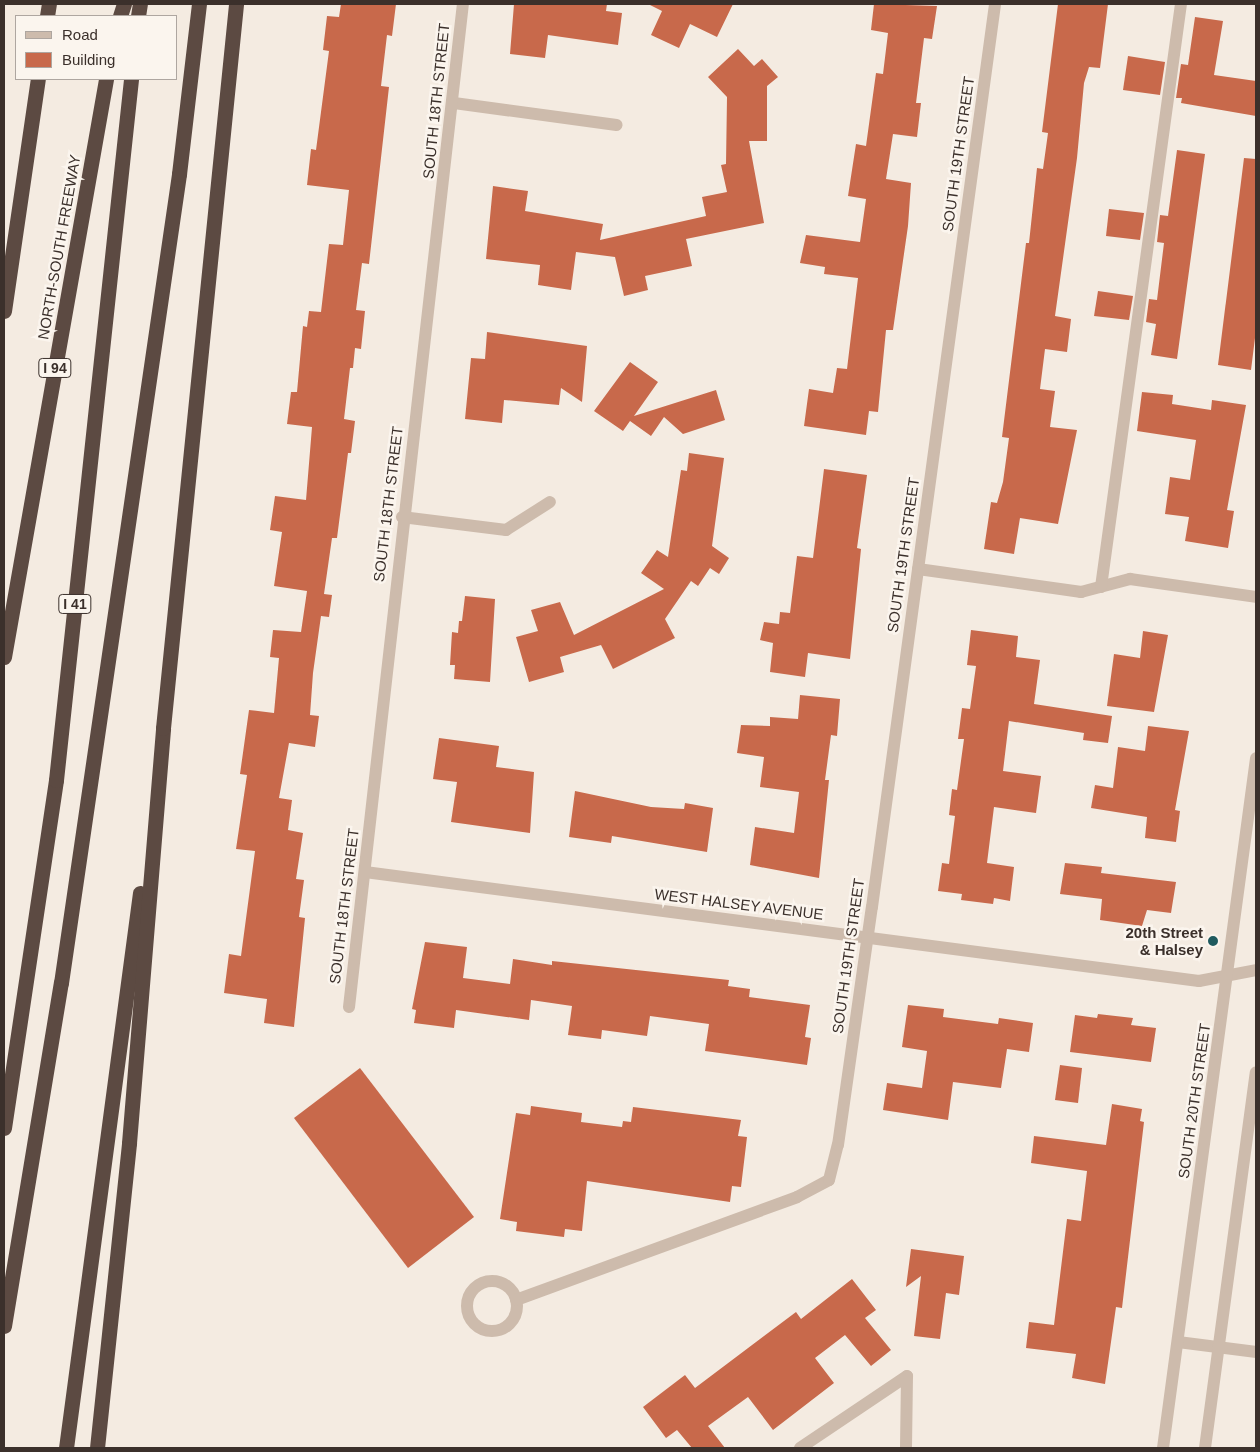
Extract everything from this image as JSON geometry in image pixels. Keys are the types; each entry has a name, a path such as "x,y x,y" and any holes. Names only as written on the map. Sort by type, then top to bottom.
{"highway":[{"path":"4,1326 61,983 177,184 199,4"},
{"path":"97,1448 129,1144 163,728 236,4"},
{"path":"4,310 38,80"},
{"name":"NORTH-SOUTH FREEWAY","path":"4,657 106,80"},
{"name":"I 41","path":"4,1128 56,780 132,80"},
{"path":"66,1448 163,728"}],"street":[{"name":"SOUTH 18TH STREET","path":"349,1007 402,517 454,103 463,4"},
{"name":"SOUTH 19TH STREET","path":"516,1300 797,1197 829,1180 843,1110 868,936 995,4"},
{"path":"1101,587 1181,4"},
{"path":"454,103 617,125"},
{"path":"402,517 506,530 550,502"},
{"path":"918,569 1081,592 1130,579 1256,597"},
{"name":"SOUTH 20TH STREET","path":"1163,1448 1227,978 1254,798 1256,758"},
{"name":"WEST HALSEY AVENUE","path":"365,872 868,936 1200,981 1227,978 1256,970"},
{"path":"1205,1448 1256,1072"},
{"path":"1178,1342 1256,1352"},
{"path":"800,1448 907,1376 906,1448"}],"building":[{"path":"341,4 396,4 392,36 387,35 381,86 389,87 369,264 362,263 356,310 365,311 361,349 355,348 353,368 350,368 344,419 355,421 351,453 348,453 337,538 332,538 324,594 332,595 329,617 321,616 313,673 310,715 319,716 315,747 289,743 279,798 292,800 288,830 303,833 296,879 304,880 299,917 305,918 294,1027 264,1023 267,999 224,993 229,954 241,956 255,851 236,849 247,775 240,774 249,710 274,713 279,658 270,657 273,630 301,632 307,591 274,586 282,532 270,530 275,496 306,500 312,427 287,424 291,392 297,392 303,326 307,327 309,311 321,312 329,244 343,245 349,190 307,185 311,149 316,150 329,51 323,50 327,16 339,17"},
{"path":"514,4 607,4 606,11 622,13 618,45 548,35 545,58 510,54"},
{"path":"648,4 733,4 717,37 690,24 679,48 651,35 662,11"},
{"path":"874,4 937,6 932,39 924,38 916,103 921,103 917,137 893,134 886,179 911,183 908,226 893,330 886,330 878,412 869,411 866,435 804,426 809,389 833,393 837,368 847,369 858,278 824,274 825,267 800,263 806,235 860,242 866,199 848,196 856,144 866,146 876,73 883,74 888,33 871,30"},
{"path":"1058,4 1108,4 1100,68 1089,67 1084,83 1077,158 1055,316 1071,319 1067,352 1045,349 1040,389 1055,391 1050,427 1077,430 1058,524 1020,518 1014,554 984,549 991,502 997,503 1003,482 1009,438 1002,437 1026,243 1029,243 1037,168 1043,169 1048,133 1042,132"},
{"path":"1195,17 1223,21 1214,75 1256,81 1256,116 1181,103 1182,98 1176,98 1181,64 1188,65"},
{"path":"738,49 754,66 762,59 778,77 767,86 767,141 749,141 764,223 686,239 692,266 645,276 648,290 624,296 615,257 576,252 571,290 538,285 540,265 486,259 493,186 528,191 525,211 603,224 600,240 706,216 702,197 727,192 721,165 726,164 727,97 708,77"},
{"path":"1128,56 1165,62 1160,95 1123,90"},
{"path":"1177,150 1205,154 1177,359 1151,355 1156,324 1146,322 1149,299 1157,300 1164,243 1157,242 1160,215 1168,216"},
{"path":"1244,158 1256,159 1256,330 1251,370 1218,365"},
{"path":"1109,209 1144,213 1140,240 1106,236"},
{"path":"1098,291 1133,296 1129,320 1094,316"},
{"path":"487,332 587,346 582,402 561,388 559,405 504,400 502,423 465,419 471,358 485,359"},
{"path":"630,362 658,382 634,416 716,390 725,420 683,434 664,417 651,436 630,421 623,431 594,411"},
{"path":"1142,392 1173,395 1172,404 1211,410 1212,400 1246,405 1227,510 1234,511 1228,548 1185,541 1189,517 1165,514 1170,477 1190,480 1196,440 1137,431"},
{"path":"689,453 724,458 712,546 729,558 719,574 710,568 698,586 691,581 665,619 675,638 613,669 601,645 560,657 564,672 529,682 516,637 538,631 531,610 560,602 574,635 664,589 641,573 657,550 668,557 681,470 687,471"},
{"path":"824,469 867,475 857,548 861,549 850,659 808,653 805,677 770,672 773,643 760,640 764,622 779,624 780,612 790,613 797,556 813,558"},
{"path":"465,596 495,599 490,682 454,679 455,665 450,665 452,632 458,633 459,621 462,621"},
{"path":"971,630 1018,636 1016,657 1040,660 1034,704 1112,716 1108,743 1083,740 1084,733 1009,721 1003,771 1041,776 1036,813 994,807 987,863 1014,867 1010,901 994,898 993,904 961,900 962,894 938,891 942,863 949,864 955,816 949,815 952,789 957,790 964,739 958,739 962,708 970,709 976,666 967,665"},
{"path":"1143,631 1168,635 1154,712 1107,706 1114,654 1140,658"},
{"path":"800,695 840,699 837,736 831,735 825,780 829,780 819,878 750,865 755,827 794,833 799,792 760,787 764,757 737,753 741,725 770,726 770,717 798,719"},
{"path":"1148,726 1189,731 1175,810 1180,811 1176,842 1145,838 1147,817 1091,808 1095,785 1113,788 1118,747 1145,751"},
{"path":"439,738 499,746 496,767 534,772 530,833 451,822 457,782 433,779"},
{"path":"575,791 651,807 684,809 685,803 713,808 707,852 612,836 611,843 569,837"},
{"path":"1065,863 1102,867 1101,873 1176,882 1171,913 1147,910 1142,926 1100,920 1102,899 1060,894"},
{"path":"425,942 467,947 463,978 510,984 513,959 552,965 552,961 729,980 728,986 750,989 749,997 810,1005 805,1037 811,1038 807,1065 705,1051 709,1024 650,1016 647,1036 602,1030 601,1039 568,1035 572,1006 531,1000 529,1020 456,1010 454,1028 414,1023 416,1010 412,1009"},
{"path":"908,1005 944,1009 943,1017 998,1024 999,1018 1033,1023 1029,1052 1007,1049 1001,1088 953,1082 948,1120 883,1110 887,1083 922,1088 927,1051 902,1047"},
{"path":"1098,1014 1133,1018 1131,1025 1156,1028 1151,1062 1070,1052 1075,1015 1097,1018"},
{"path":"1060,1065 1082,1068 1078,1103 1055,1100"},
{"path":"360,1068 474,1217 408,1268 294,1118"},
{"path":"1112,1104 1142,1109 1140,1121 1144,1122 1122,1308 1116,1307 1105,1384 1072,1378 1076,1354 1026,1348 1029,1322 1054,1325 1067,1219 1081,1221 1087,1171 1031,1163 1034,1136 1106,1145"},
{"path":"531,1106 582,1113 581,1122 622,1127 623,1121 631,1122 633,1107 741,1120 738,1136 747,1137 741,1187 732,1186 730,1202 587,1181 582,1231 565,1229 564,1237 516,1231 517,1222 500,1219 516,1113 530,1115"},
{"path":"911,1249 964,1256 959,1295 946,1293 940,1339 914,1336 921,1276 906,1287"},
{"path":"852,1279 876,1310 865,1318 891,1350 871,1366 845,1335 815,1358 834,1383 773,1430 748,1397 708,1426 725,1448 692,1448 677,1430 666,1438 643,1407 685,1375 695,1388 796,1312 801,1319"}],"place":[{"name":"20th Street & Halsey","path":"1213,941"}]}
